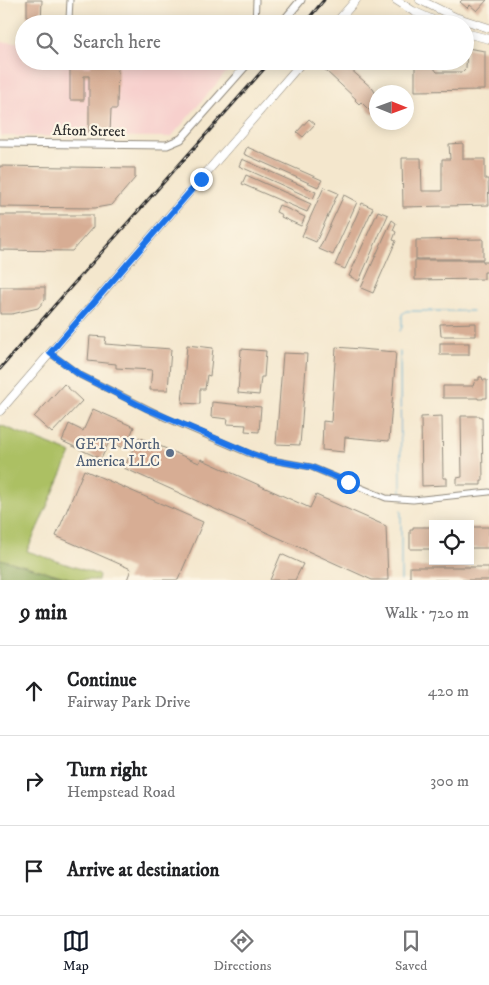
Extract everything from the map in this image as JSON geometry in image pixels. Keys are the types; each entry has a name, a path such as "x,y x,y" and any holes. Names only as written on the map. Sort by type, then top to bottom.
{"main road":[{"path":"343,15 356,0"},
{"path":"396,0 423,15"},
{"path":"420,0 451,15"},
{"path":"474,23 489,28"},
{"path":"474,36 489,40"},
{"path":"0,412 295,70"}],"street":[{"path":"69,15 70,0"},
{"path":"256,0 256,15"},
{"path":"288,15 301,0"},
{"name":"Afton Street","path":"0,143 167,145 181,139 242,70"},
{"path":"50,353 80,375 173,421 248,453 266,459 311,467 386,498 414,500 489,492"}],"shaded area":[{"path":"0,42 15,42 15,70 228,70 171,137 0,136"}],"green space":[{"path":"0,425 71,453 27,551 99,575 98,580 76,580 0,559"},
{"path":"0,559 76,580 0,580"}],"building":[{"path":"27,0 42,0 41,15 27,15"},
{"path":"462,0 487,0 477,11 470,5 467,8 460,2"},
{"path":"474,49 485,51 485,90 415,91 415,70 462,72 464,70 474,70"},
{"path":"70,70 118,70 117,109 111,109 110,134 89,133 89,76 84,76 84,100 70,100"},
{"path":"325,70 351,70 369,86 369,110 361,102 359,104"},
{"path":"309,119 315,124 303,137 297,132"},
{"path":"463,143 463,159 485,159 485,179 488,179 489,205 403,207 402,158 421,158 422,191 442,191 442,159 450,159 449,144"},
{"path":"247,147 322,180 318,187 244,154"},
{"path":"242,159 316,192 313,199 239,166"},
{"path":"0,166 135,168 135,178 112,205 95,208 0,207"},
{"path":"246,175 311,204 307,212 242,184"},
{"path":"324,187 338,193 316,242 302,236"},
{"path":"344,195 357,202 333,255 319,249"},
{"path":"362,203 373,208 345,269 335,265"},
{"path":"279,205 305,217 301,226 281,217 282,215 276,212"},
{"path":"378,211 388,215 359,281 349,276"},
{"path":"0,215 93,215 93,227 72,251 0,250"},
{"path":"392,220 396,223 393,230 396,232 393,240 396,241 373,293 361,288"},
{"path":"483,239 483,259 416,259 416,240"},
{"path":"415,260 483,260 483,262 489,262 489,272 484,272 484,279 415,280"},
{"path":"0,287 45,287 45,300 38,308 12,314 0,314"},
{"path":"476,323 476,336 441,336 440,324"},
{"path":"90,336 106,337 105,344 171,349 168,390 150,390 152,370 116,368 116,364 88,361"},
{"path":"440,343 469,343 469,355 440,355"},
{"path":"187,345 213,348 210,376 207,375 205,389 200,389 200,404 182,403"},
{"path":"336,347 396,352 389,441 345,437 344,452 322,450 323,421 331,422"},
{"path":"241,349 266,351 264,377 261,377 259,395 238,393"},
{"path":"283,353 307,354 300,445 276,444"},
{"path":"479,377 487,380 487,398 443,398 443,386 473,386 475,380 479,380"},
{"path":"64,384 82,401 52,433 34,417"},
{"path":"212,402 261,407 259,432 245,431 246,425 227,424 228,419 211,417"},
{"path":"93,409 134,427 125,449 109,442 101,459 62,441 69,424 83,431"},
{"path":"442,416 443,478 447,478 447,485 422,486 421,417"},
{"path":"461,416 482,417 483,481 481,481 481,485 457,485 457,478 462,477"},
{"path":"139,437 199,463 201,459 310,508 316,495 386,526 388,580 372,580 124,468"},
{"path":"84,470 203,522 178,580 127,580 131,569 56,536"},
{"path":"413,527 429,527 429,549 410,549 410,530 413,530"},
{"path":"474,527 489,527 489,548 474,548"},
{"path":"281,554 303,564 295,580 270,580"},
{"path":"410,567 489,567 489,580 410,580"}],"waterway":[{"path":"400,331 402,327 402,314 406,311 472,311"},
{"path":"400,352 401,492"},
{"path":"401,510 401,580"}],"railway":[{"path":"312,15 324,0"},
{"path":"0,369 263,70"}],"place":[{"name":"GETT North America LLC","path":"170,453"}],"route":[{"path":"201,179 50,353 80,375 166,418 266,459 311,467 348,482"}]}
